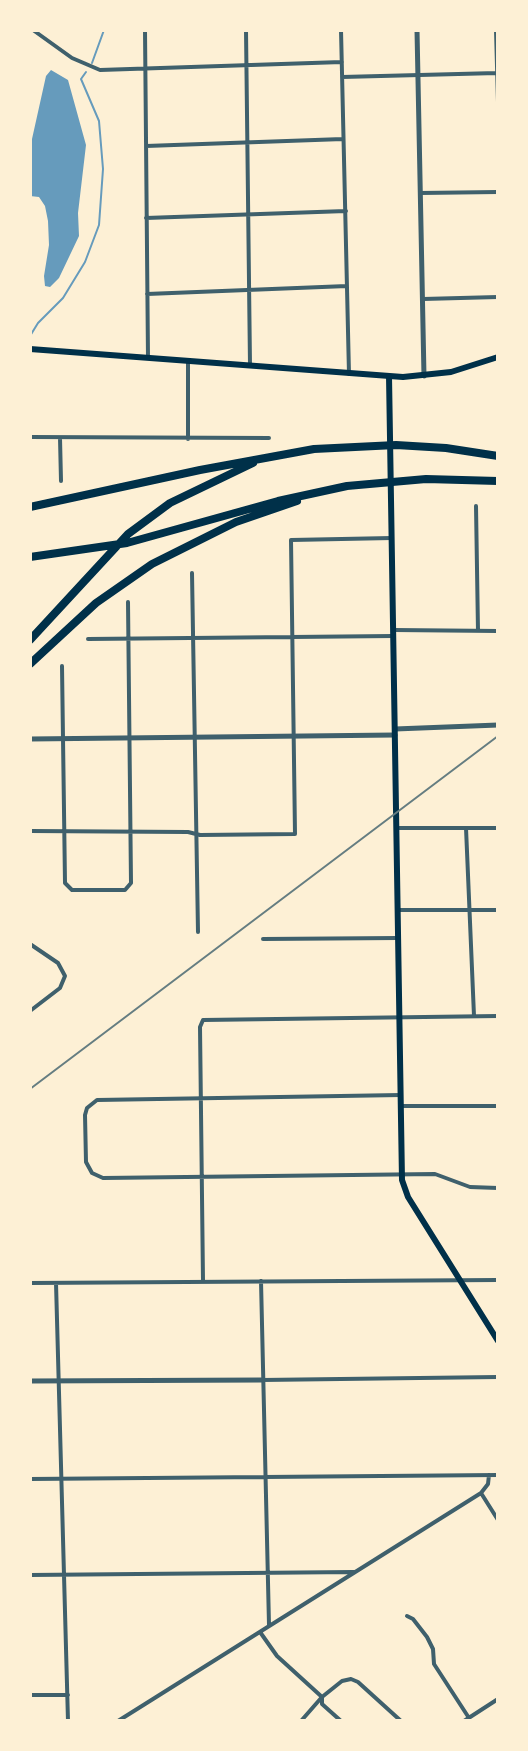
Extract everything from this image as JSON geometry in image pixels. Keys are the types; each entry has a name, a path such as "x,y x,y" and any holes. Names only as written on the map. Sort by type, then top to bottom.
{"highway":[{"path":"30,507 271,456 334,447 411,446 498,456"},
{"path":"30,640 128,534 170,503 271,456"},
{"path":"30,557 86,550 154,536 301,495 370,483 412,479 498,481"},
{"path":"30,664 96,603 173,552 236,522 280,506 370,483"}],"main road":[{"path":"30,349 389,376 424,376 451,372 498,357"},
{"path":"389,376 402,1174 404,1189 408,1197 498,1341"}],"street":[{"path":"33,30 81,63 100,70 342,62"},
{"path":"145,30 148,358"},
{"path":"246,30 250,366"},
{"path":"341,30 349,374"},
{"path":"417,30 424,376"},
{"path":"496,30 498,102"},
{"path":"342,77 497,73"},
{"path":"146,146 343,139"},
{"path":"420,193 498,192"},
{"path":"146,218 346,211"},
{"path":"147,294 347,286"},
{"path":"423,299 498,297"},
{"path":"188,362 188,438"},
{"path":"30,437 269,438"},
{"path":"60,438 61,482"},
{"path":"476,506 478,631"},
{"path":"30,831 295,834 291,540 392,538"},
{"path":"192,573 198,932"},
{"path":"62,666 65,883 72,890 125,890 131,883 128,602"},
{"path":"88,639 291,638 498,631"},
{"path":"30,739 292,736 498,725"},
{"path":"398,828 498,828"},
{"path":"466,828 474,1016"},
{"path":"399,910 498,910"},
{"path":"263,939 399,938"},
{"path":"30,944 58,963 64,976 60,988 30,1011"},
{"path":"203,1281 200,1027 204,1020 498,1016"},
{"path":"402,1095 97,1100 87,1108 85,1115 88,1169 97,1176 435,1174 470,1187 498,1188"},
{"path":"402,1106 498,1106"},
{"path":"30,1283 498,1280"},
{"path":"261,1281 269,1626"},
{"path":"56,1283 68,1721"},
{"path":"30,1381 498,1377"},
{"path":"118,1721 481,1493 488,1484 489,1475"},
{"path":"30,1479 498,1475"},
{"path":"481,1493 498,1520"},
{"path":"30,1575 355,1572"},
{"path":"406,1616 413,1619 427,1637 433,1649 434,1664 469,1718"},
{"path":"260,1632 277,1656 322,1697 322,1704 341,1721"},
{"path":"301,1721 322,1697 342,1681 351,1679 358,1682 401,1721"},
{"path":"30,1695 68,1695"},
{"path":"464,1721 498,1699"}],"water":[{"path":"51,70 68,80 86,145 78,213 79,236 59,278 50,287 45,286 44,276 49,245 48,221 45,206 39,197 30,196 30,148 46,76"}],"waterway":[{"path":"92,63 104,30"},
{"path":"30,336 38,323 63,298 85,262 99,225 103,169 99,121 81,79 86,72"}],"railway":[{"path":"30,1089 498,736"}]}
